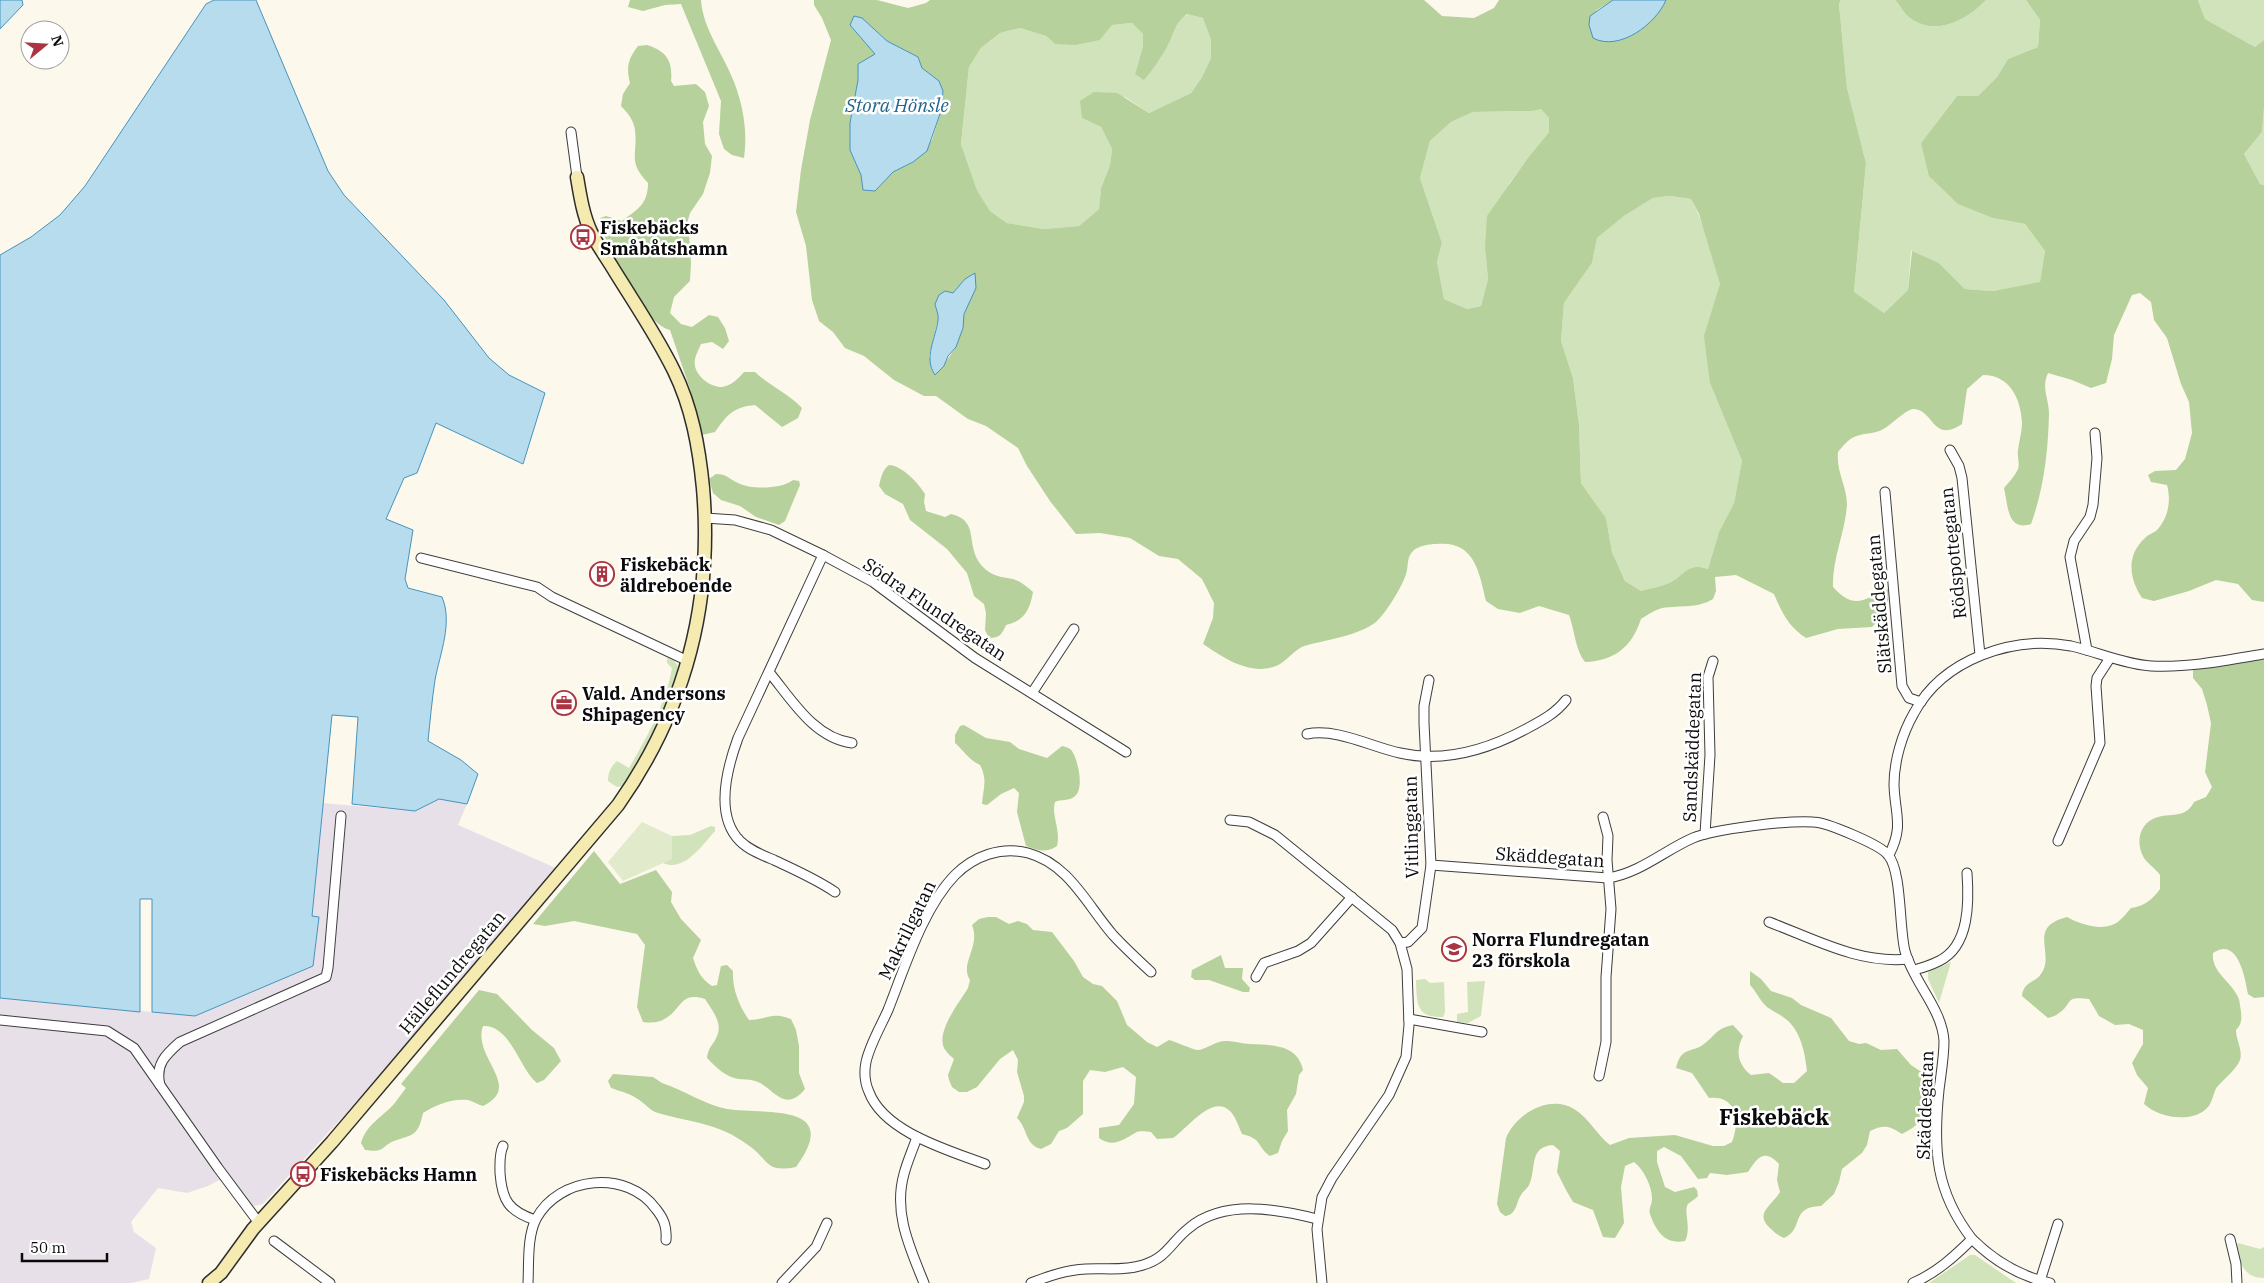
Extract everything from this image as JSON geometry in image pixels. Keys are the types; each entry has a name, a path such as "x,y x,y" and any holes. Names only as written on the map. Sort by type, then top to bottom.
{"street":[{"name":"Hälleflundregatan","path":"209,1283 221,1273 259,1222 332,1142 618,805 638,777 658,740 674,703 688,661 698,622 702,595 705,518 698,443 682,392 660,344 590,230 576,177 571,132"},
{"path":"2087,650 2070,557 2074,541 2090,517 2093,505 2097,458 2095,433"},
{"name":"Rödspottegatan","path":"1950,450 1959,466 1962,478 1980,655"},
{"name":"Slätskäddegatan","path":"1885,492 1902,686 1909,698 1921,702"},
{"name":"Södra Flundregatan","path":"705,518 735,520 756,525 823,555 873,582 953,643 1126,752"},
{"path":"823,555 738,738 733,752 725,791 729,823 741,842 835,892"},
{"path":"421,558 537,586 552,597 688,661"},
{"path":"1032,693 1074,629"},
{"path":"1889,855 1898,834 1895,768 1908,724 1921,702 1951,673 1980,655 2006,647 2028,644 2064,645 2138,665 2162,666 2264,654"},
{"path":"2058,842 2100,743 2096,686 2097,678 2110,658"},
{"name":"Sandskäddegatan","path":"1705,834 1710,755 1708,678 1714,661"},
{"path":"769,672 818,729 832,738 852,742"},
{"name":"Vitlinggatan","path":"1400,944 1408,942 1422,928 1431,865 1424,706 1429,680"},
{"name":"Vitlinggatan","path":"1307,734 1327,733 1400,753 1425,757 1473,751 1499,742 1543,720 1566,700"},
{"path":"160,1085 158,1069 162,1059 180,1042 326,977 342,816"},
{"path":"1599,1076 1606,1042 1606,977 1611,909 1608,878 1608,836 1603,816"},
{"path":"1230,820 1249,822 1275,835 1387,926 1400,944 1407,969 1409,1020 1406,1057 1399,1075 1377,1113 1328,1184 1320,1203 1317,1219 1322,1283"},
{"name":"Skäddegatan","path":"1431,865 1608,878 1630,872 1686,841 1705,834 1814,822 1852,835 1889,855 1895,872 1908,959 1937,1015 1944,1040 1936,1138 1939,1171 1951,1207 1972,1240 1990,1256 2010,1269 2050,1283"},
{"name":"Makrillgatan","path":"985,1164 917,1137 887,1116 873,1100 866,1081 866,1063 911,954 933,906 947,884 969,864 992,853 1013,851 1027,853 1050,863 1066,874 1113,935 1151,972"},
{"path":"1914,970 1940,961 1956,947 1967,910 1969,895 1967,872"},
{"path":"1256,977 1264,963 1298,951 1310,943 1352,897"},
{"path":"1769,922 1836,950 1885,960 1908,959"},
{"path":"0,1020 108,1031 134,1048 224,1176 259,1222"},
{"path":"1409,1020 1482,1032"},
{"path":"917,1137 904,1174 900,1210 904,1229 924,1283"},
{"path":"503,1146 499,1155 504,1199 516,1211 536,1220"},
{"path":"528,1283 531,1237 536,1220 549,1204 566,1192 582,1185 605,1182 633,1190 650,1200 665,1224 666,1240"},
{"path":"1031,1283 1066,1271 1142,1266 1162,1257 1185,1231 1198,1222 1226,1212 1271,1209 1317,1219"},
{"path":"782,1283 816,1247 828,1223"},
{"path":"2040,1281 2058,1224"},
{"path":"2230,1238 2236,1264 2237,1283"},
{"path":"1913,1283 1929,1275 1950,1260 1972,1240"},
{"path":"274,1241 330,1283"}],"shaded area":[{"path":"439,799 467,804 458,825 556,868 371,1086 263,1204 255,1206 247,1204 229,1175 208,1186 187,1193 158,1188 131,1222 134,1232 156,1248 149,1279 131,1283 0,1283 0,998 195,1016 318,917 312,917 322,803 415,811"}],"green space":[{"path":"630,0 701,0 706,22 730,72 740,100 745,129 744,158 732,155 724,149 719,134 721,101 681,4 665,5 643,11 628,7"},
{"path":"814,0 877,0 908,8 930,0 1424,0 1442,16 1474,18 1494,8 1499,0 1613,0 1595,11 1665,0 1841,0 1839,4 1847,88 1866,163 1854,292 1884,313 1908,290 1912,251 1939,263 1965,289 1993,291 2040,282 2045,251 2025,224 1993,218 1958,204 1929,176 1921,143 1957,96 1978,96 1997,77 2008,59 2038,47 2040,20 2026,0 2198,0 2205,19 2255,47 2264,40 2262,132 2244,154 2260,184 2264,185 2264,602 2252,600 2238,584 2216,580 2189,591 2154,601 2142,598 2134,583 2132,559 2135,552 2146,537 2155,532 2162,524 2168,508 2169,496 2167,485 2151,482 2148,475 2155,471 2176,470 2185,459 2192,433 2189,402 2181,384 2167,338 2154,320 2151,302 2140,293 2132,295 2114,335 2112,359 2106,383 2091,388 2048,373 2045,389 2049,408 2048,442 2042,483 2031,524 2017,524 2013,521 2008,509 2004,488 2019,467 2018,452 2022,423 2016,397 2007,384 2000,379 1983,375 1967,389 1962,424 1952,429 1945,430 1939,428 1920,410 1913,409 1907,411 1881,430 1860,435 1846,442 1838,452 1847,505 1834,566 1833,587 1847,599 1853,601 1865,599 1888,589 1886,610 1872,627 1838,629 1806,638 1787,619 1774,594 1736,575 1715,577 1716,591 1713,599 1701,604 1662,608 1654,611 1641,619 1633,637 1620,651 1605,659 1585,662 1577,646 1569,615 1539,606 1520,613 1498,609 1486,601 1481,579 1473,560 1467,553 1459,547 1449,544 1433,544 1419,547 1411,553 1406,574 1397,593 1380,618 1369,627 1351,634 1304,646 1283,662 1266,669 1247,667 1228,660 1203,644 1213,618 1214,603 1202,579 1178,559 1159,556 1130,538 1100,533 1076,534 1050,501 1027,466 1018,448 986,426 968,419 936,396 924,396 894,380 864,356 845,348 833,332 819,321 812,300 806,246 796,212 810,120 831,40 822,18 814,5","holes":["1187,14 1203,18 1211,39 1211,58 1202,77 1191,93 1149,113 1117,93 1094,92 1080,101 1082,118 1101,127 1112,149 1110,165 1101,188 1099,209 1079,226 1044,229 1007,223 990,211 977,190 961,144 969,67 981,48 1000,33 1020,28 1046,36 1055,44 1075,45 1100,40 1112,25 1132,23 1143,34 1143,46 1135,74 1144,80 1170,42 1182,18","862,18 887,41 918,57 922,68 939,81 943,92 941,111 932,140 913,162 893,172 875,191 863,190 861,175 850,150 850,123 858,80 858,64 875,54 850,25","1541,109 1549,118 1549,132 1527,159 1487,216 1485,248 1488,279 1481,306 1467,309 1444,299 1437,262 1442,243 1420,178 1430,141 1451,122 1473,112 1532,111","1670,196 1691,199 1699,214 1720,284 1704,336 1710,383 1742,461 1734,503 1719,532 1708,569 1701,567 1690,568 1669,583 1641,591 1625,581 1612,552 1606,518 1581,483 1579,424 1573,378 1561,341 1564,303 1592,263 1597,238 1624,216 1653,198","975,274 974,285 965,310 959,338 955,349 944,366 929,357 945,291 953,293 965,279"]},
{"path":"1841,0 1895,0 1910,18 1920,24 1940,26 1951,24 1970,14 1986,0 2026,0 2040,20 2038,47 2008,59 1997,77 1978,96 1957,96 1921,143 1993,218 2025,224 2045,251 2040,283 1993,291 1965,289 1939,263 1911,251 1908,290 1884,313 1854,293 1866,163 1847,88 1839,4"},
{"path":"1895,0 1986,0 1970,14 1951,24 1930,26 1920,24 1910,18"},
{"path":"2198,0 2264,0 2264,40 2255,47 2205,19"},
{"path":"1188,14 1203,18 1212,39 1211,58 1202,77 1191,93 1149,113 1125,97 1082,118 1101,127 1112,149 1110,165 1101,188 1099,209 1079,226 1044,229 1007,223 990,211 977,190 961,144 969,67 981,48 1000,33 1020,28 1046,36 1055,44 1100,40 1112,25 1132,23 1143,34 1143,46 1135,74 1168,45 1176,22"},
{"path":"647,45 659,50 667,58 671,68 671,81 674,86 696,84 705,92 709,106 703,122 705,144 712,156 710,173 703,194 690,213 688,220 691,263 690,281 674,297 670,313 681,324 692,327 709,315 718,317 725,328 729,341 723,349 712,342 701,344 695,359 696,369 702,378 711,385 722,387 732,383 744,372 755,372 802,408 798,418 782,427 755,405 736,410 723,421 715,432 702,435 693,416 691,392 670,330 659,325 638,301 611,252 600,225 600,218 606,216 622,221 641,205 648,190 648,183 635,163 636,139 634,127 630,117 621,106 623,94 630,83 628,68 630,59 638,46"},
{"path":"1541,108 1549,118 1549,132 1509,184 1485,248 1488,279 1481,306 1467,309 1444,299 1437,262 1442,243 1420,178 1430,141 1451,122 1473,112 1532,111"},
{"path":"2264,108 2264,185 2260,184 2244,154 2262,132"},
{"path":"1670,196 1691,199 1704,230 1720,284 1710,383 1742,461 1734,503 1719,532 1708,569 1701,567 1690,568 1669,583 1641,591 1625,581 1612,552 1606,518 1581,483 1579,424 1573,378 1561,341 1564,303 1592,263 1597,238 1624,216 1653,198"},
{"path":"889,465 900,468 918,485 925,494 926,511 945,517 951,514 960,517 966,522 977,558 985,569 996,576 1016,580 1033,592 1028,609 1022,618 1006,625 998,636 989,638 985,630 986,613 984,604 974,596 967,573 947,549 910,520 903,504 885,494 879,486 883,472"},
{"path":"716,474 744,485 758,488 774,487 793,480 799,481 800,485 785,521 779,525 756,517 740,506 721,500 713,493 709,479"},
{"path":"667,658 675,662 679,670 663,716 628,781 622,786 617,787 608,781 610,770 617,761 629,768 649,732 661,707 669,681 672,668 667,663"},
{"path":"2264,659 2264,997 2254,998 2248,994 2245,978 2239,961 2234,954 2229,950 2222,949 2213,953 2215,966 2235,991 2239,1000 2241,1020 2236,1030 2241,1052 2240,1060 2233,1071 2217,1087 2210,1105 2202,1112 2194,1116 2167,1116 2150,1109 2144,1104 2148,1088 2137,1075 2132,1063 2143,1044 2143,1030 2129,1024 2115,1025 2099,1016 2089,999 2072,999 2058,1014 2048,1018 2022,996 2023,991 2027,985 2039,977 2045,966 2044,942 2048,927 2067,917 2086,925 2101,927 2115,924 2131,908 2147,902 2160,889 2160,875 2144,858 2141,852 2139,840 2143,828 2147,823 2158,817 2187,811 2194,802 2206,797 2212,787 2205,772 2211,723 2202,689 2193,678 2193,668"},
{"path":"964,725 986,738 1010,742 1019,749 1047,758 1062,746 1072,751 1078,768 1080,782 1074,797 1055,802 1054,812 1058,834 1057,846 1045,851 1026,846 1017,812 1019,793 1014,788 1001,794 987,805 982,804 984,775 980,765 955,743 955,735 960,726"},
{"path":"642,822 672,836 672,859 623,881 608,862"},
{"path":"711,826 715,827 715,831 686,861 671,865 663,863 672,858 672,836 690,835"},
{"path":"594,851 620,884 656,870 672,892 671,902 681,919 701,940 693,958 700,974 712,986 717,985 721,966 727,965 733,971 737,997 749,1020 773,1016 791,1019 796,1030 799,1046 799,1073 805,1089 798,1096 791,1099 779,1097 755,1081 739,1079 722,1072 707,1058 717,1036 719,1026 705,999 691,997 682,1002 663,1020 643,1022 637,1007 645,945 637,934 574,921 545,926 533,924"},
{"path":"996,917 1009,924 1018,921 1027,924 1033,930 1052,932 1074,961 1083,977 1093,984 1102,986 1117,1001 1127,1025 1147,1042 1157,1047 1169,1040 1198,1050 1223,1041 1230,1041 1275,1046 1296,1055 1303,1070 1299,1075 1296,1094 1287,1110 1288,1131 1278,1153 1270,1156 1253,1138 1242,1134 1231,1112 1224,1107 1216,1106 1200,1114 1173,1138 1157,1139 1151,1132 1141,1131 1118,1142 1104,1141 1099,1138 1099,1128 1119,1125 1134,1104 1136,1077 1123,1067 1105,1072 1090,1070 1083,1081 1083,1114 1067,1128 1059,1131 1051,1144 1041,1149 1032,1144 1017,1118 1024,1102 1024,1096 1017,1072 1018,1060 1013,1050 1000,1059 977,1087 967,1092 959,1092 952,1087 948,1075 954,1059 946,1051 943,1037 949,1019 968,988 970,980 967,974 967,967 974,940 972,925 979,919"},
{"path":"1221,955 1225,968 1243,968 1242,979 1250,988 1249,992 1243,992 1209,980 1195,980 1191,977 1192,970"},
{"path":"1951,962 1939,1003 1928,979 1928,972"},
{"path":"1750,971 1761,979 1771,991 1792,998 1801,1005 1831,1018 1849,1041 1859,1044 1866,1043 1881,1050 1897,1049 1911,1065 1929,1077 1930,1104 1924,1117 1911,1129 1902,1134 1887,1127 1879,1127 1870,1131 1867,1145 1862,1153 1842,1169 1834,1194 1821,1206 1805,1210 1794,1229 1784,1238 1766,1223 1764,1218 1766,1210 1780,1192 1777,1180 1779,1164 1774,1159 1765,1156 1758,1159 1748,1172 1727,1175 1710,1173 1707,1178 1698,1179 1681,1156 1664,1147 1657,1151 1657,1162 1665,1187 1675,1192 1694,1187 1697,1190 1698,1196 1688,1204 1686,1211 1688,1231 1685,1241 1672,1241 1658,1231 1650,1212 1652,1194 1649,1184 1641,1169 1634,1162 1625,1166 1621,1187 1624,1223 1615,1238 1603,1237 1593,1210 1573,1202 1566,1190 1557,1172 1560,1151 1553,1145 1545,1147 1537,1154 1529,1185 1521,1195 1514,1211 1505,1216 1500,1212 1497,1204 1506,1138 1517,1121 1534,1109 1554,1104 1574,1109 1610,1145 1629,1138 1675,1135 1713,1146 1724,1146 1732,1142 1736,1126 1734,1111 1726,1101 1718,1098 1709,1098 1692,1073 1676,1068 1678,1061 1684,1053 1699,1047 1719,1030 1733,1025 1743,1036 1739,1047 1739,1057 1743,1067 1751,1075 1769,1073 1783,1083 1794,1083 1807,1071 1803,1050 1796,1030 1787,1020 1762,1002 1750,985"},
{"path":"1425,979 1430,983 1444,982 1445,1012 1443,1017 1427,1015 1419,1007 1416,980"},
{"path":"1485,981 1481,1016 1468,1023 1457,1022 1457,1014 1468,1012 1467,982"},
{"path":"479,990 497,994 532,1030 554,1048 561,1061 544,1080 537,1083 525,1068 508,1040 493,1028 483,1026 482,1038 484,1049 498,1080 499,1090 494,1098 483,1106 462,1100 450,1101 433,1107 423,1113 417,1130 411,1135 390,1143 377,1151 365,1150 361,1143 367,1131 394,1104 406,1088 401,1084"},
{"path":"613,1074 653,1077 662,1083 703,1101 727,1109 793,1116 805,1121 811,1131 808,1146 796,1167 773,1167 755,1150 737,1137 715,1127 655,1112 633,1096 611,1088 608,1081"},
{"path":"2238,1243 2260,1249 2264,1247 2264,1278 2252,1276 2244,1269 2236,1248"},
{"path":"1970,1255 1975,1255 2016,1283 1929,1283"}],"water":[{"path":"0,0 22,0 23,5 0,29"},
{"path":"214,0 256,0 328,171 344,195 444,300 489,358 509,375 545,393 523,464 436,423 417,473 404,478 386,519 413,530 405,579 408,588 442,597 445,607 446,628 435,680 428,741 461,760 478,774 467,804 439,799 415,811 352,804 358,717 332,715 312,916 319,917 313,966 195,1016 152,1012 152,899 140,899 140,1012 0,998 0,255 31,237 60,215 85,186 206,4"},
{"path":"1613,0 1666,0 1654,18 1635,33 1614,41 1603,41 1593,38 1589,25 1590,16"},
{"name":"Stora Hönsle","path":"854,16 862,18 887,41 918,57 922,68 939,81 943,91 941,111 927,151 913,162 893,172 875,191 863,190 861,175 850,150 850,123 858,80 858,64 875,54 850,25"},
{"path":"975,273 976,288 964,314 963,328 956,347 948,356 944,366 935,375 930,362 930,355 938,318 935,304 939,295 945,291 953,293 965,279"}],"place":[{"name":"Fiskebäcks Småbåtshamn","path":"583,237"},
{"name":"Fiskebäck äldreboende","path":"602,574"},
{"name":"Vald. Andersons Shipagency","path":"564,703"},
{"name":"Norra Flundregatan 23 förskola","path":"1454,949"},
{"name":"Fiskebäcks Hamn","path":"303,1174"}],"district":[{"name":"Fiskebäck","path":"1774,1116"}]}
